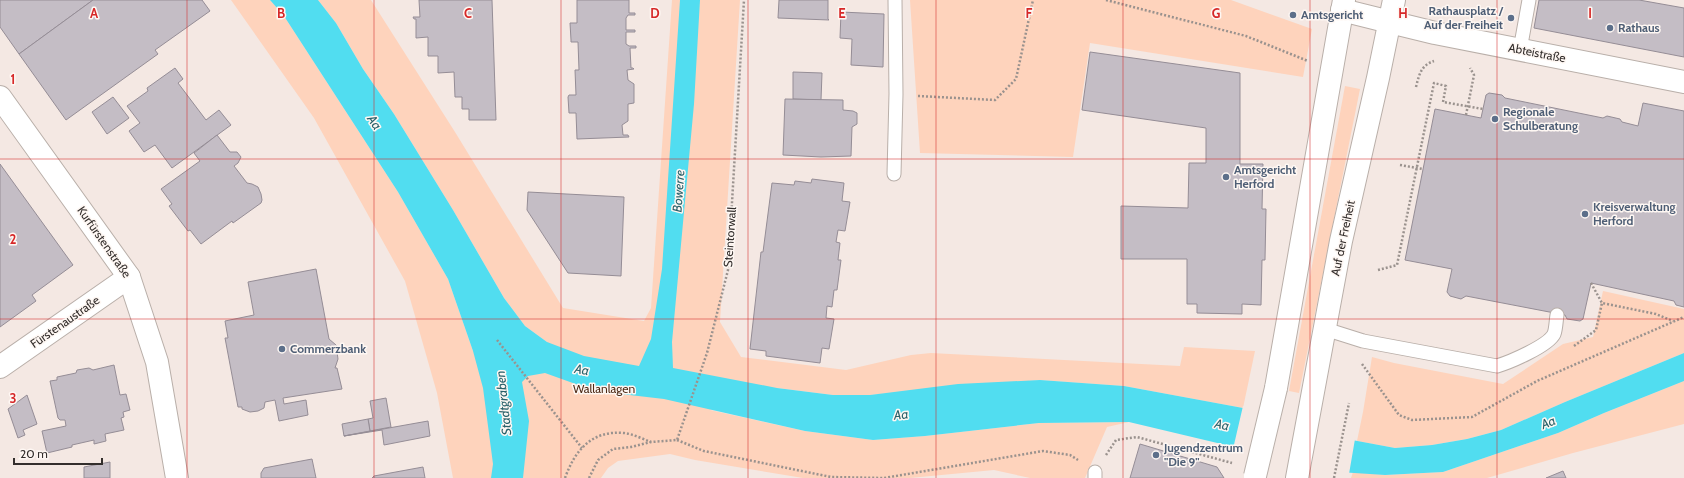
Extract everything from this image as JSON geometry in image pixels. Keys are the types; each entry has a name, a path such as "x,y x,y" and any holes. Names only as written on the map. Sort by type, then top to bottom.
{"main road":[{"name":"Auf der Freiheit","path":"1297,478 1343,233 1394,0"},
{"name":"Abteistraße","path":"1340,3 1390,22 1435,33 1684,82"},
{"path":"1255,477 1276,388 1340,3"},
{"name":"Kurfürstenstraße","path":"0,97 129,277 157,362 177,478"},
{"name":"Fürstenaustraße","path":"0,367 129,277"}],"lane":[{"path":"894,174 896,94 895,0"},
{"path":"1520,50 1529,0"},
{"path":"1325,329 1363,341 1497,366 1510,362 1549,341 1555,333 1557,315"}],"path":[{"name":"Steintorwall","path":"677,440 707,353 728,270 744,0"},
{"path":"896,94 924,97 995,100 1016,79 1033,0"},
{"path":"1106,0 1246,36 1312,62"},
{"path":"1416,87 1420,71 1430,62 1436,60"},
{"path":"1466,61 1474,75 1466,115"},
{"path":"1378,270 1397,265 1434,83 1446,86 1443,102 1483,109"},
{"path":"1400,165 1423,169"},
{"path":"1591,283 1602,303 1656,314 1674,321"},
{"path":"497,340 582,448"},
{"path":"1334,478 1349,403"},
{"path":"565,478 571,461 591,440 606,434 625,433 651,442"},
{"path":"589,478 598,460 613,449 631,447 651,442 677,440 704,451 831,477 884,478 1043,451 1070,455 1095,475 1116,440 1137,437 1236,464"}],"green space":[{"name":"Wallanlagen","path":"231,0 270,0 284,16 398,192 448,279 473,351 547,342 525,326 504,298 453,210 394,114 363,69 336,23 318,0 371,0 455,132 563,308 644,321 651,308 672,0 740,0 720,322 741,357 846,370 911,355 931,353 1180,366 1184,347 1255,351 1243,408 1124,386 1040,380 870,395 833,395 777,388 710,410 805,431 873,440 925,436 1039,423 1129,422 1107,427 1085,478 1030,478 994,470 910,478 803,478 695,460 670,454 618,461 608,468 601,478 453,478 437,393 405,281 314,118"},
{"path":"910,0 1231,0 1312,29 1303,77 1090,43 1073,157 920,153"},
{"path":"1345,86 1360,89 1299,393 1289,391"},
{"path":"1603,291 1684,309 1684,353 1501,430 1467,439 1432,445 1395,448 1357,441 1372,357 1394,363 1503,384 1563,344 1593,337"},
{"path":"1684,381 1684,424 1573,453 1487,478 1351,478 1353,472 1385,475 1443,472 1558,433"}],"water":[{"path":"270,0 318,0 336,23 363,69 394,114 453,210 504,298 525,326 547,342 584,356 639,366 651,339 662,269 680,0 700,0 694,104 672,342 673,368 777,388 833,395 870,395 958,384 1040,380 1124,386 1243,408 1336,437 1395,448 1432,445 1467,439 1501,430 1684,353 1684,381 1558,433 1443,472 1385,475 1339,472 1129,422 1039,423 925,436 873,440 805,431 664,399 595,391 545,373 528,376 522,382 529,421 523,478 491,478 493,464 483,388 473,351 448,279 398,192 284,16"}],"pier":[{"path":"1243,406 1336,435 1355,439 1349,474 1339,474 1233,449"}],"building":[{"path":"0,0 93,0 19,54 0,27"},
{"path":"93,0 202,0 210,11 155,50 158,54 66,120 19,54"},
{"path":"419,0 492,0 496,120 469,120 469,109 462,109 462,97 455,97 454,72 438,73 438,56 428,56 428,37 416,38 416,19 413,17 420,17"},
{"path":"577,0 629,0 629,13 635,13 635,15 628,15 626,18 626,30 635,30 635,32 626,32 626,44 629,46 636,46 636,48 630,48 631,68 634,69 627,70 628,80 634,84 634,103 628,104 628,121 622,125 623,135 628,135 629,137 577,139 576,113 569,113 568,97 569,95 576,95 575,70 579,70 578,42 571,42 570,23 577,23"},
{"path":"779,0 828,0 829,20 778,18"},
{"name":"Rathaus","path":"1539,0 1639,0 1684,8 1684,57 1534,28"},
{"path":"841,12 884,14 883,67 851,65 852,39 840,38"},
{"name":"Amtsgericht Herford","path":"1090,52 1240,73 1240,164 1263,164 1262,209 1266,209 1265,260 1262,260 1261,305 1242,304 1242,314 1197,313 1197,304 1187,304 1187,259 1121,259 1121,206 1188,208 1189,163 1206,163 1206,128 1082,110"},
{"path":"175,68 183,79 178,83 206,120 219,110 231,125 172,168 155,145 144,152 129,131 140,123 127,106 148,91 147,88"},
{"path":"793,72 822,73 821,100 793,99"},
{"path":"1489,93 1502,95 1505,98 1603,118 1607,116 1638,126 1643,103 1684,111 1684,307 1676,305 1674,301 1591,283 1583,319 1580,321 1567,319 1565,315 1466,296 1461,299 1450,296 1447,292 1452,269 1405,260 1435,109 1481,118 1486,95"},
{"path":"113,97 129,118 107,134 92,112"},
{"path":"785,99 843,100 843,110 857,113 857,124 852,127 851,156 821,157 783,155"},
{"path":"217,135 230,152 237,152 241,157 238,163 234,166 247,183 258,187 262,200 261,203 233,223 232,221 201,244 190,230 188,231 169,206 172,204 161,189 200,161 194,153"},
{"path":"0,164 73,265 32,295 36,301 0,327"},
{"path":"812,179 844,183 842,201 850,202 845,231 838,230 836,242 840,243 838,260 841,260 837,290 834,290 832,307 827,306 826,318 834,319 829,349 822,348 820,363 766,356 766,351 750,349 761,252 763,252 772,183 794,185 795,181 811,183"},
{"path":"528,192 624,197 621,276 568,273 527,210"},
{"name":"Commerzbank","path":"316,269 329,339 336,345 338,359 335,368 337,368 342,389 283,398 284,404 306,400 308,415 279,421 275,400 265,402 264,408 258,411 250,412 242,409 242,407 238,407 225,338 228,338 225,321 254,315 248,282"},
{"path":"114,365 120,395 126,394 130,410 123,412 124,417 121,418 124,430 105,434 106,441 94,444 94,440 47,453 42,431 66,426 65,420 60,420 58,418 50,381 57,380 57,377 76,373 77,370 89,368 93,370"},
{"path":"27,395 37,424 23,430 25,435 18,438 8,409"},
{"path":"386,398 391,427 370,431 368,419 373,418 370,401"},
{"path":"368,419 370,431 344,436 342,424"},
{"path":"428,421 430,436 384,445 382,430 344,436"},
{"name":"Jugendzentrum \"Die 9\"","path":"1140,444 1217,467 1224,478 1130,478"},
{"path":"312,459 316,478 261,478 261,473 264,468"},
{"path":"110,462 110,478 84,478 84,467"},
{"path":"423,467 425,478 372,478 374,476"},
{"path":"1563,471 1566,478 1546,478"}],"place":[{"name":"Amtsgericht","path":"1293,15"},
{"name":"Rathausplatz / Auf der Freiheit","path":"1511,18"},
{"name":"Rathaus","path":"1610,28"},
{"name":"Regionale Schulberatung","path":"1495,119"},
{"name":"Amtsgericht Herford","path":"1226,177"},
{"name":"Kreisverwaltung Herford","path":"1585,214"},
{"name":"Commerzbank","path":"282,349"},
{"name":"Jugendzentrum \"Die 9\"","path":"1156,455"}],"water label":[{"name":"Aa","path":"375,122"},
{"name":"Bowerre","path":"678,191"},
{"name":"Aa","path":"582,369"},
{"name":"Stadtgraben","path":"503,403"},
{"name":"Aa","path":"901,414"},
{"name":"Aa","path":"1548,422"},
{"name":"Aa","path":"1222,424"}]}
